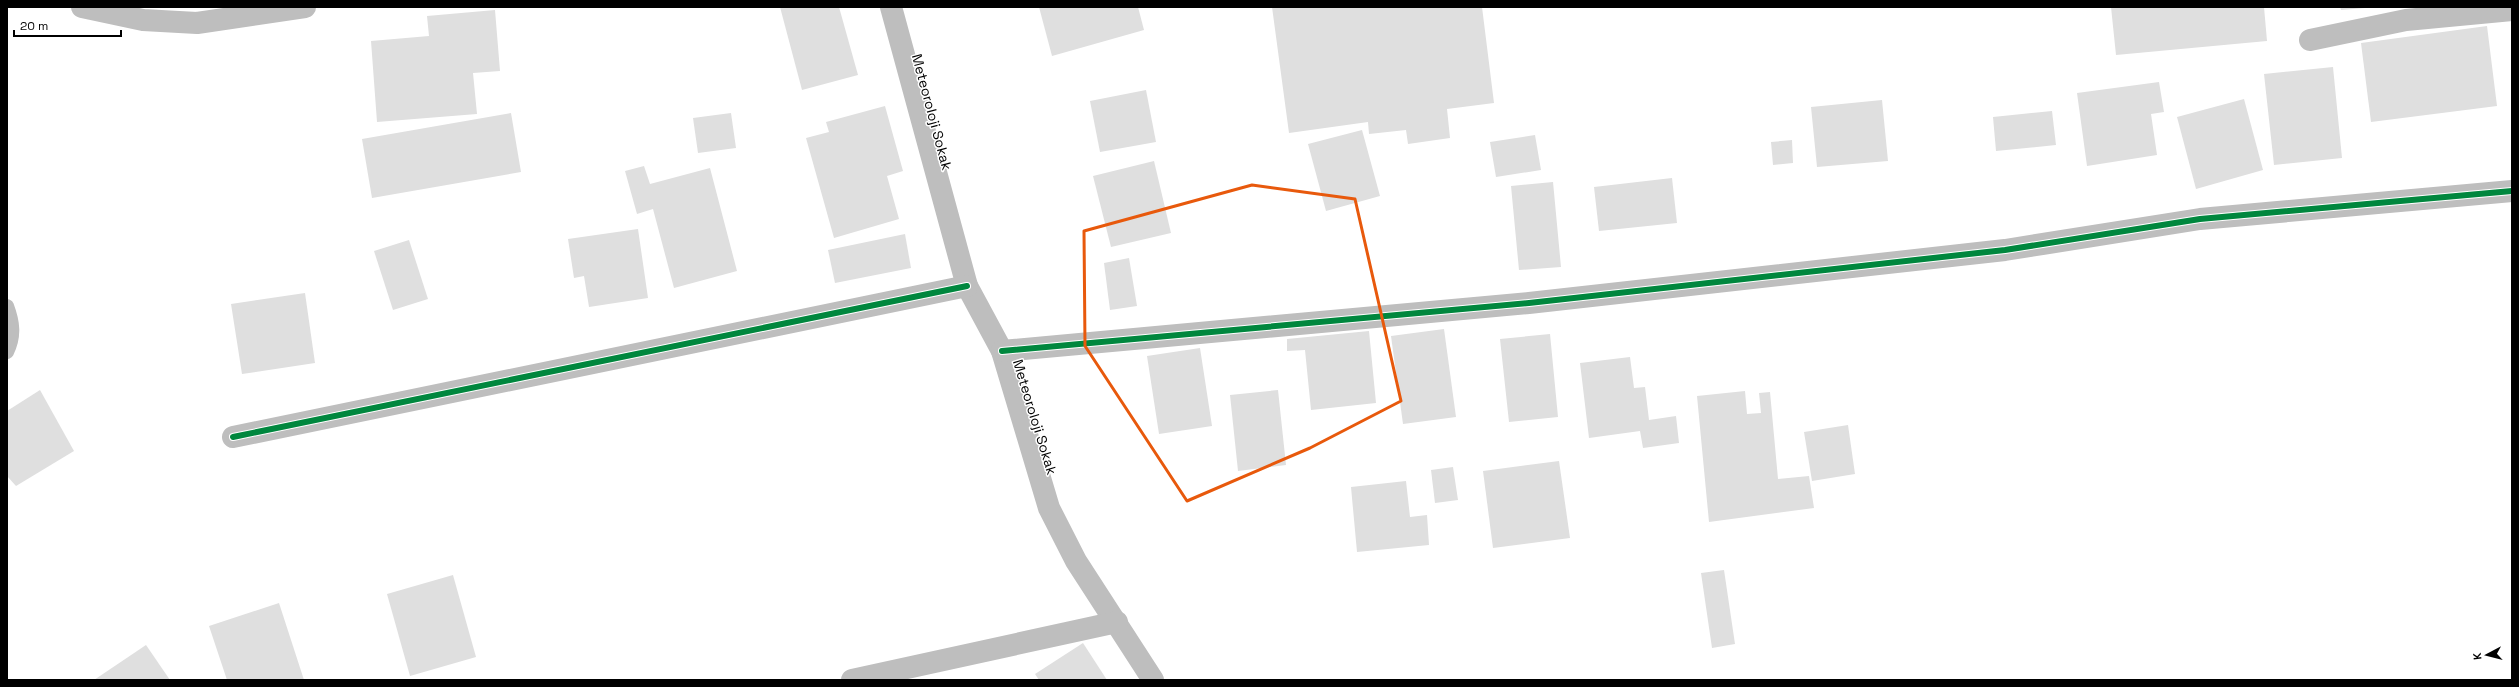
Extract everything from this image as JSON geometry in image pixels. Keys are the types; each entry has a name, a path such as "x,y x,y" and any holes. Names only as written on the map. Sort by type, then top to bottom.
{"street":[{"path":"82,7 143,20 197,23 306,7"},
{"name":"Meteoroloji Sokak","path":"891,7 967,286 1002,351 1049,508 1076,561 1117,622 1153,680"},
{"path":"2310,40 2406,20 2512,10"},
{"path":"1002,351 1537,302 2005,250 2200,219 2512,192"},
{"path":"233,437 967,286"},
{"path":"852,680 1117,622"}],"lane":[{"path":"7,306 13,323 11,343 7,352"}],"highlighted area":[{"path":"1252,185 1355,199 1401,401 1310,448 1187,501 1085,346 1084,231"}],"building":[{"path":"780,7 839,7 858,75 802,90"},
{"path":"1039,7 1138,7 1144,30 1052,56"},
{"path":"1272,7 1482,7 1494,103 1447,109 1450,138 1408,144 1406,130 1369,134 1368,122 1289,133"},
{"path":"2111,7 2264,7 2267,41 2116,55"},
{"path":"2340,7 2365,7 2365,8 2341,10"},
{"path":"495,10 500,71 473,73 477,114 377,122 371,41 429,36 427,16"},
{"path":"2487,26 2497,106 2371,122 2361,43"},
{"path":"2333,67 2342,158 2274,165 2264,74"},
{"path":"2159,82 2164,112 2151,114 2157,155 2087,166 2077,93"},
{"path":"1146,90 1156,142 1100,152 1090,101"},
{"path":"2244,99 2263,170 2196,189 2177,117"},
{"path":"1882,100 1888,161 1817,167 1811,107"},
{"path":"885,106 903,171 887,176 899,219 834,238 806,138 829,132 826,122"},
{"path":"2052,111 2056,145 1996,151 1993,117"},
{"path":"511,113 521,172 372,198 362,139"},
{"path":"731,113 736,148 698,153 693,118"},
{"path":"1362,130 1380,196 1326,211 1308,144"},
{"path":"1535,135 1541,170 1496,177 1490,142"},
{"path":"1792,140 1793,163 1773,165 1771,142"},
{"path":"1154,161 1171,233 1111,247 1093,176"},
{"path":"644,166 650,184 710,168 737,271 674,288 653,209 637,214 625,171"},
{"path":"1672,178 1677,223 1599,231 1594,187"},
{"path":"1553,182 1561,267 1519,270 1511,186"},
{"path":"638,229 648,298 589,307 584,276 574,278 568,239"},
{"path":"905,234 911,268 835,283 828,250"},
{"path":"409,240 428,299 393,310 374,251"},
{"path":"1129,258 1137,306 1110,310 1104,263"},
{"path":"305,293 315,363 242,374 231,304"},
{"path":"1444,329 1456,417 1403,424 1391,336"},
{"path":"1369,331 1376,403 1311,410 1305,350 1287,351 1287,339"},
{"path":"1550,334 1558,417 1509,422 1500,339"},
{"path":"1200,348 1212,426 1159,434 1147,356"},
{"path":"1630,357 1634,388 1645,387 1649,420 1676,416 1679,443 1643,448 1640,431 1589,438 1580,363"},
{"path":"40,390 74,451 16,486 7,476 7,411"},
{"path":"1278,390 1286,465 1238,471 1230,395"},
{"path":"1745,391 1747,414 1761,413 1759,393 1770,392 1778,479 1809,476 1814,508 1709,522 1697,396"},
{"path":"1848,425 1855,474 1812,481 1804,432"},
{"path":"1559,461 1570,538 1493,548 1483,471"},
{"path":"1453,467 1458,500 1435,503 1431,470"},
{"path":"1406,481 1410,517 1427,515 1429,545 1357,552 1351,487"},
{"path":"1724,570 1735,644 1712,648 1701,573"},
{"path":"453,575 476,657 410,676 387,594"},
{"path":"279,603 304,680 227,680 209,626"},
{"path":"1083,643 1107,680 1039,680 1035,674"},
{"path":"146,645 170,680 94,680"}],"cycle path":[{"path":"1002,351 1529,303 2005,250 2200,219 2512,191"},
{"path":"233,437 967,286"}]}
